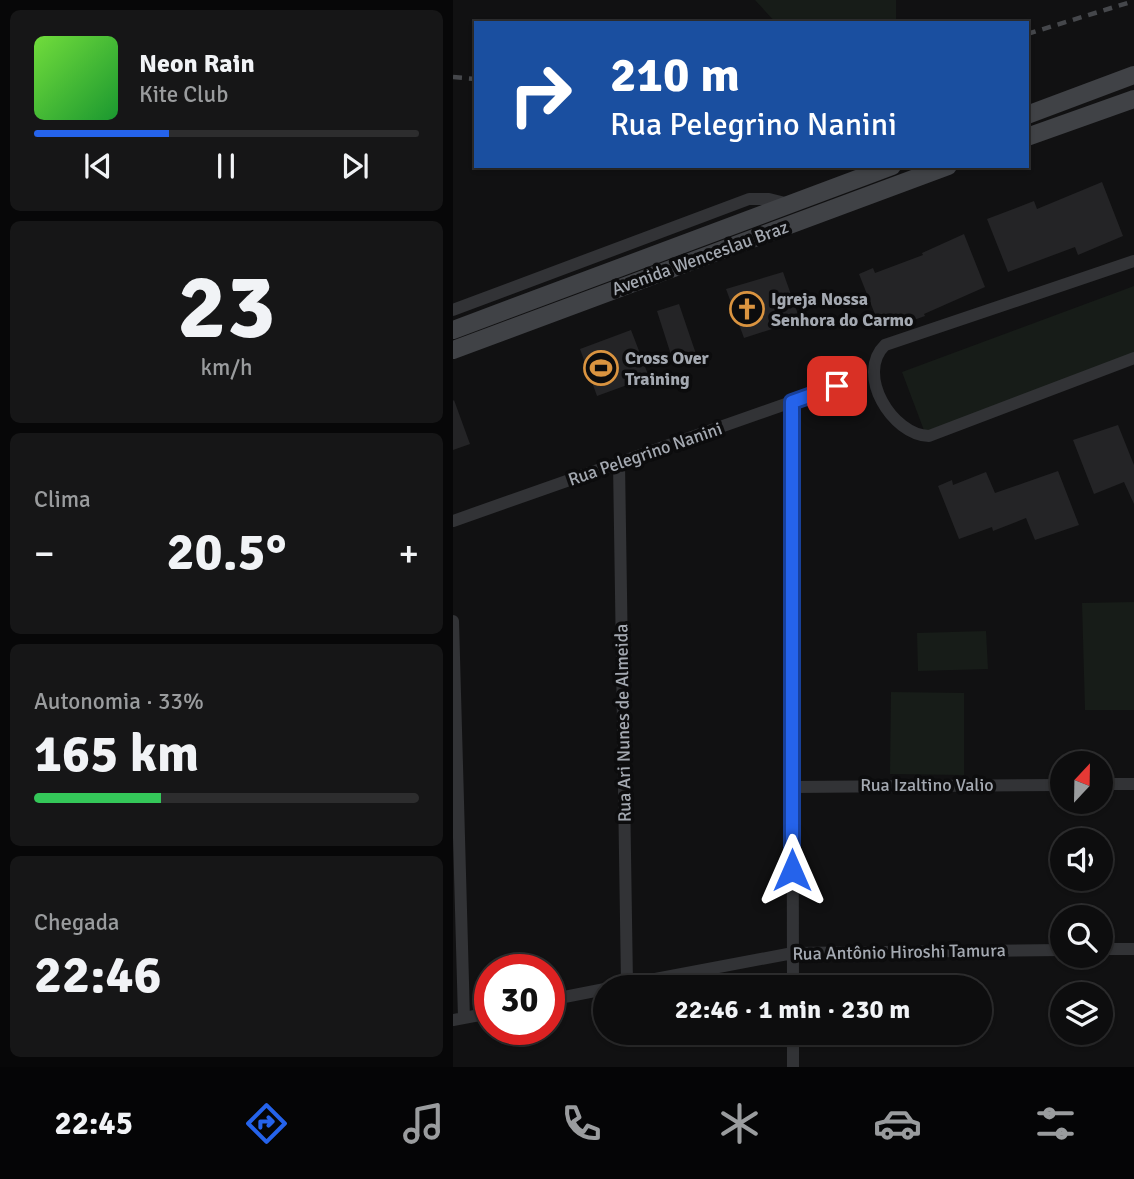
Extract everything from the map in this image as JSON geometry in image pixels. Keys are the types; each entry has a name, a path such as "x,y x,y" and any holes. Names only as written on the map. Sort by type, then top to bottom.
{"street":[{"path":"1029,114 1134,75"},
{"path":"1029,136 1134,99"},
{"path":"888,168 891,187"},
{"name":"Avenida Wenceslau Braz","path":"453,330 888,168"},
{"name":"Avenida Wenceslau Braz","path":"453,350 943,168"},
{"path":"453,310 749,199 769,199 790,204"},
{"path":"1134,261 885,345 877,353 873,363 879,395 892,416 909,432 929,436 1134,358"},
{"name":"Rua Pelegrino Nanini","path":"453,521 837,386"},
{"path":"792,402 793,975"},
{"name":"Rua Ari Nunes de Almeida","path":"619,463 627,975"},
{"path":"453,621 459,1019"},
{"path":"1113,785 1134,784"},
{"name":"Rua Izaltino Valio","path":"792,786 1050,785"},
{"path":"1113,949 1134,949"},
{"name":"Rua Antônio Hiroshi Tamura","path":"675,975 793,953 1050,950"},
{"path":"565,997 593,991"},
{"path":"793,1045 793,1067"}],"shaded area":[{"path":"755,0 896,0 896,21 774,21"},
{"path":"1134,286 1134,355 925,433 902,372"},
{"path":"1134,602 1134,710 1085,710 1082,603"},
{"path":"986,631 988,669 918,671 917,633"},
{"path":"891,692 964,693 964,775 890,774"}],"building":[{"path":"1102,182 1123,236 1078,255 1075,247 1008,272 987,219 1034,201 1037,209"},
{"path":"964,234 985,287 924,314 925,316 911,321 909,317 880,327 859,274 873,268 875,273 923,255 922,253"},
{"path":"783,272 800,320 744,338 726,289"},
{"path":"679,304 696,354 673,361 657,311"},
{"path":"631,330 649,377 597,396 580,349"},
{"path":"453,401 470,444 453,450"},
{"path":"1118,425 1134,465 1134,504 1124,482 1094,494 1073,440"},
{"path":"1058,471 1079,525 1035,540 1026,518 993,531 992,527 959,539 938,486 952,480 953,485 986,472 995,493"}],"railway":[{"path":"1029,33 1134,1"},
{"path":"453,77 474,79"}],"place":[{"name":"Igreja Nossa Senhora do Carmo","path":"747,309"},
{"name":"Cross Over Training","path":"601,368"}],"route":[{"path":"792,870 792,402 837,386"}]}
